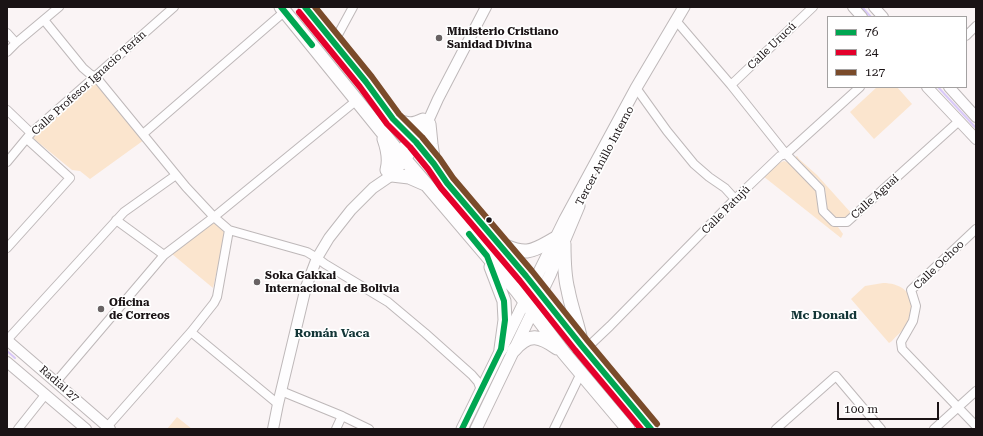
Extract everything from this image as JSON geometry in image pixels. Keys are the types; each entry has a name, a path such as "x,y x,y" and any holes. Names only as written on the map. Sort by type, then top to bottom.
{"main road":[{"path":"306,7 366,82 398,128 395,136 391,137 381,132"},
{"name":"Tercer Anillo Interno","path":"560,241 567,215 642,79 684,7"},
{"name":"Tercer Anillo Interno","path":"476,429 533,311 537,289 560,241 578,210 639,92 688,7"},
{"path":"282,9 357,100 381,132 524,300 564,353 628,429"},
{"path":"393,119 412,125 426,122 431,144 433,164"},
{"path":"393,119 414,140 651,429"},
{"path":"381,132 388,153 390,172 423,181"},
{"path":"423,181 416,169 419,161 425,159 433,164"},
{"path":"500,244 528,251 560,241 567,289 582,346"},
{"path":"487,256 504,301 505,320 501,349"},
{"name":"Tercer Anillo Interno","path":"462,429 524,300 537,289"},
{"path":"514,350 525,339 534,337 549,342 564,353"}],"street":[{"path":"7,52 60,7"},
{"name":"Calle Profesor Ignacio Terán","path":"7,162 29,136 174,7"},
{"path":"334,42 353,7"},
{"path":"274,429 278,404 306,288 317,258 329,238 351,210 390,172 429,119 486,7"},
{"name":"Calle Urucú","path":"731,85 813,7"},
{"path":"853,7 861,16"},
{"path":"875,7 883,16"},
{"path":"143,134 282,9"},
{"path":"44,20 83,68 96,77 186,188 229,230 307,252 388,302 472,375 478,382 481,390"},
{"name":"Calle Aguaí","path":"678,23 731,85 786,154 820,189 823,211 834,222 847,222 959,121"},
{"path":"967,35 976,26"},
{"path":"7,33 16,43"},
{"name":"Calle Patujú","path":"582,346 587,346 597,338 735,199 780,156 786,154 859,88"},
{"path":"928,88 976,139"},
{"path":"949,88 976,117"},
{"path":"639,92 667,131 694,164 725,188 735,199"},
{"path":"56,382 164,255 214,217 357,100"},
{"path":"7,110 29,136 70,178 7,248"},
{"path":"7,340 124,212 176,176"},
{"path":"116,220 164,255"},
{"name":"Calle Ochoo","path":"958,407 902,349 901,342 912,321 916,306 911,290 976,228"},
{"path":"109,428 214,303 217,297 229,230"},
{"path":"191,332 278,404"},
{"path":"593,358 597,338"},
{"name":"Radial 27","path":"7,340 109,428"},
{"name":"Radial 27","path":"7,362 86,429"},
{"path":"554,429 581,373"},
{"path":"472,375 481,376 489,374"},
{"path":"776,429 836,376 880,429"},
{"path":"282,391 369,429"},
{"path":"934,429 976,391"},
{"path":"18,429 45,395"},
{"path":"958,407 976,426"},
{"path":"336,429 342,416"}],"shaded area":[{"path":"100,84 144,140 90,179 80,171 72,170 33,138 46,124 90,86"},
{"path":"876,88 898,88 912,104 874,139 850,112"},
{"path":"797,156 817,175 852,214 843,220 830,214 825,201 825,189 818,180 797,161 795,157"},
{"path":"784,161 789,163 817,191 818,208 822,217 829,223 838,227 843,234 841,238 763,176 777,164"},
{"path":"210,223 220,226 225,236 213,288 172,254"},
{"path":"889,283 904,289 910,297 912,303 909,322 889,343 851,299 865,286"},
{"path":"177,417 192,429 167,429"}],"waterway":[{"path":"862,7 870,16"},
{"path":"939,88 976,128"},
{"path":"7,351 15,358"}],"transit line":[{"name":"76","path":"281,7 312,45"},
{"name":"76","path":"305,7 366,82 393,119 416,142 447,183 526,276 651,429"},
{"name":"127","path":"315,7 372,77 399,114 422,137 453,178 532,271 657,424"},
{"name":"24","path":"299,12 360,87 387,124 410,147 441,188 520,281 641,429"},
{"name":"76","path":"462,429 501,349 505,320 504,301 487,256 469,234"}],"place":[{"name":"Ministerio Cristiano Sanidad Divina","path":"439,38"},
{"name":"Soka Gakkai Internacional de Bolivia","path":"257,282"},
{"name":"Oficina de Correos","path":"101,309"}],"district":[{"name":"Mc Donald","path":"824,315"},
{"name":"Román Vaca","path":"332,333"}]}
